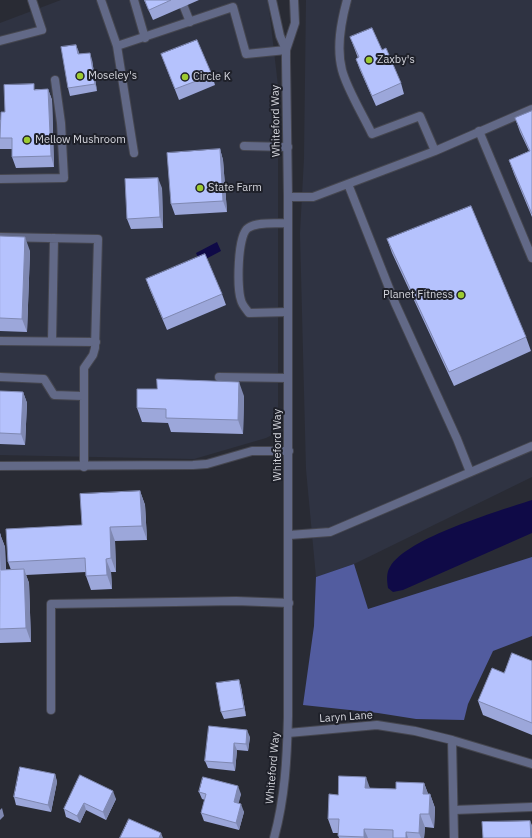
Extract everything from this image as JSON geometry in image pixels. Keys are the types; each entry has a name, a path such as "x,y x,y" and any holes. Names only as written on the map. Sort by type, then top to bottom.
{"street":[{"path":"0,41 42,30 32,0"},
{"path":"101,0 117,46 134,153"},
{"path":"134,0 145,38"},
{"name":"Whiteford Way","path":"272,0 280,36 286,50"},
{"name":"Whiteford Way","path":"274,838 281,809 286,776 288,733 288,147 286,50 295,24 294,0"},
{"path":"347,0 339,42 342,71 372,134 420,116 435,151"},
{"path":"117,46 190,22 232,3 246,54 286,50"},
{"path":"184,6 190,22"},
{"path":"0,179 64,178 61,123 55,80"},
{"path":"288,197 313,197 435,151 479,130 532,109"},
{"path":"479,130 532,258"},
{"path":"244,146 288,147"},
{"path":"348,184 395,303 457,439 470,472"},
{"path":"288,223 254,225 243,232 239,246 239,275 242,305 250,313 288,312"},
{"path":"0,237 98,239 96,342 93,355 84,368 84,467"},
{"path":"52,341 54,238"},
{"path":"0,341 96,342"},
{"path":"0,377 44,379 54,395 83,396"},
{"path":"219,377 288,378"},
{"path":"289,535 330,532 532,446"},
{"path":"0,466 84,467 193,465 207,464 252,451 288,451"},
{"path":"51,710 51,604 236,601 289,603"},
{"name":"Laryn Lane","path":"288,733 377,725 415,731 452,740 532,764"},
{"path":"452,740 454,838"},
{"path":"454,810 532,807"}],"shaded area":[{"path":"61,0 268,0 278,86 278,432 266,438 194,459 0,455 0,23"},
{"path":"306,0 532,0 532,477 354,564 316,577 306,469 300,233 304,159"},
{"path":"217,242 221,251 200,262 196,253"},
{"path":"532,500 532,533 403,590 393,592 388,588 387,574 390,567 399,556 414,546 433,536 477,518"},
{"path":"532,557 532,636 493,651 468,704 464,720 416,719 378,713 303,705 314,626 316,577 354,564 368,609"}],"building":[{"path":"145,0 171,0 149,10"},
{"path":"372,28 382,50 386,48 401,83 372,96 356,59 359,57 350,37"},
{"path":"197,40 212,75 175,89 161,54"},
{"path":"76,45 78,54 90,53 95,84 68,88 61,47"},
{"name":"Mellow Mushroom","path":"34,84 34,90 48,89 51,156 12,157 12,138 0,138 1,112 5,112 4,85"},
{"path":"532,111 532,214 509,160 530,151 515,118"},
{"path":"220,149 223,201 171,204 167,153"},
{"path":"158,178 160,217 127,219 125,179"},
{"path":"471,206 526,337 449,372 387,239"},
{"path":"0,236 25,237 22,319 0,318"},
{"path":"205,254 222,294 163,319 146,279"},
{"path":"157,379 239,382 238,420 166,418 166,409 137,408 137,389 157,389"},
{"path":"0,391 23,392 21,434 0,433"},
{"path":"140,491 142,526 110,527 111,558 106,559 107,575 86,576 85,558 8,562 6,529 82,525 80,494"},
{"path":"0,534 1,570 24,569 26,628 0,629"},
{"path":"512,653 532,661 532,723 478,701 492,668 504,673"},
{"path":"239,680 244,708 221,712 216,683"},
{"path":"209,726 247,730 246,744 234,743 233,763 205,761"},
{"path":"20,767 55,774 48,805 14,797"},
{"path":"80,775 113,791 103,812 84,803 77,816 64,809"},
{"path":"339,776 366,777 365,788 396,789 396,782 424,783 423,794 430,794 429,814 420,814 419,833 406,832 406,838 393,838 393,830 364,829 364,837 338,836 339,819 328,819 329,794 338,795"},
{"path":"203,777 238,786 234,802 241,804 236,823 201,813 206,794 199,792"},
{"path":"129,819 161,833 159,838 120,838"},
{"path":"530,821 531,838 483,838 482,822"}],"place":[{"name":"Zaxby's","path":"369,60"},
{"name":"Moseley's","path":"80,76"},
{"name":"Circle K","path":"185,77"},
{"name":"Mellow Mushroom","path":"27,140"},
{"name":"State Farm","path":"200,188"},
{"name":"Planet Fitness","path":"461,295"}]}
